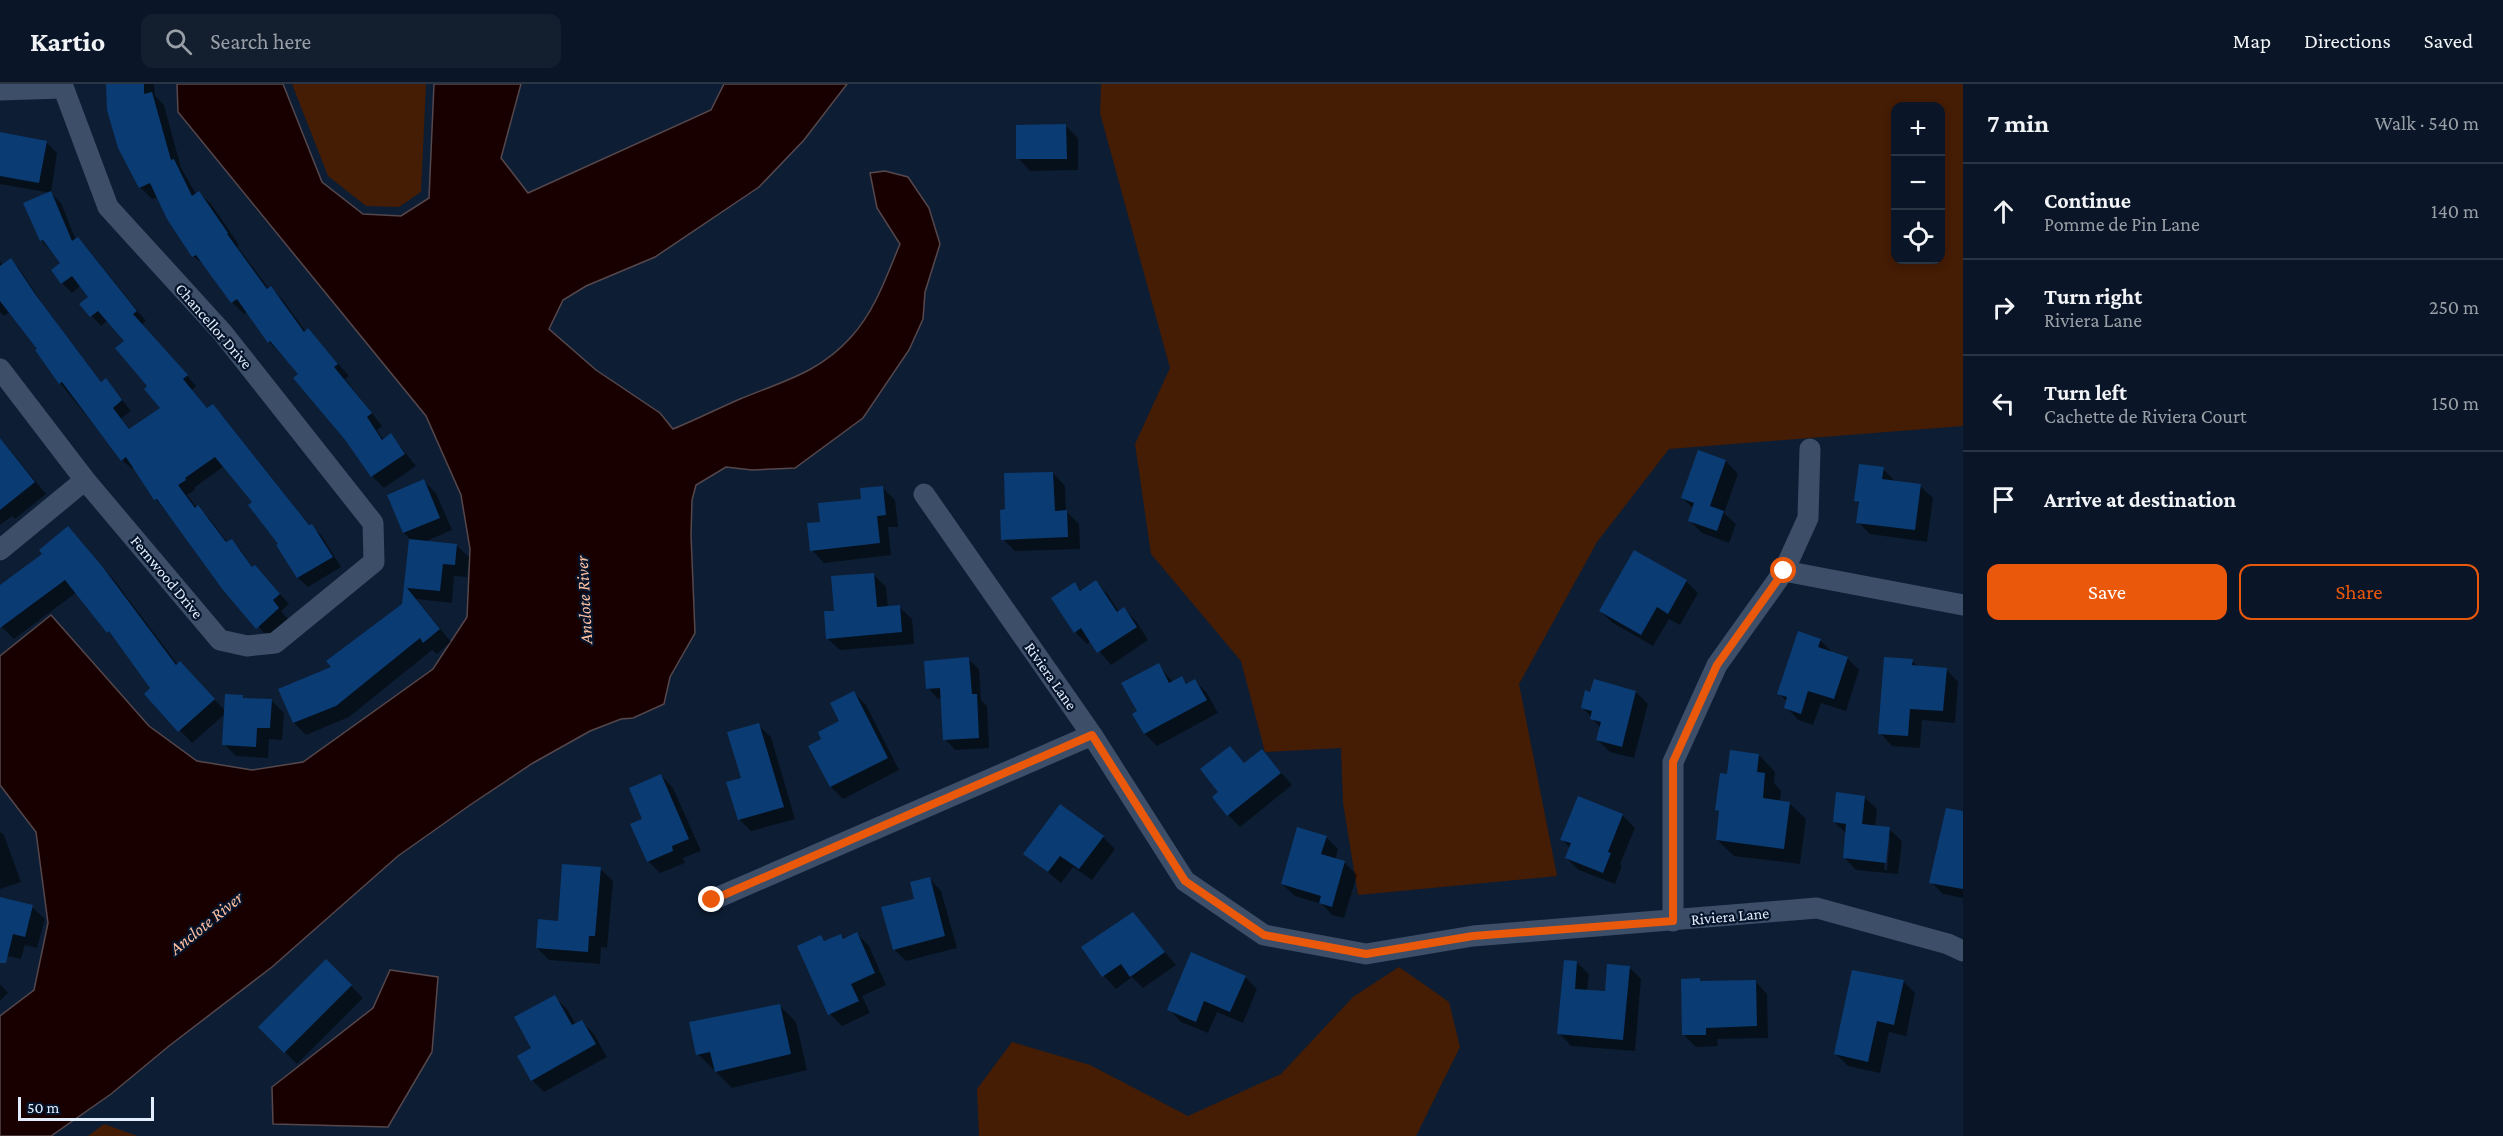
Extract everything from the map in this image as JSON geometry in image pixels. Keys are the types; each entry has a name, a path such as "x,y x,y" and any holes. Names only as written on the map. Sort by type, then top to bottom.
{"street":[{"path":"0,90 62,86"},
{"name":"Chancellor Drive","path":"62,86 108,207 222,332 374,523 374,562"},
{"name":"Fernwood Drive","path":"0,369 85,480 219,639 247,646 275,643 374,562"},
{"path":"1673,921 1673,762 1717,665 1784,571 1809,518 1810,449"},
{"path":"0,550 85,480"},
{"name":"Riviera Lane","path":"924,494 1092,735 1185,881 1264,935 1366,954 1473,936 1817,908 1948,944 1963,951"},
{"path":"1784,571 1963,605"},
{"path":"712,900 1092,735"}],"shaded area":[{"path":"292,84 426,84 421,192 399,207 366,206 328,176"},
{"path":"1101,84 1963,84 1963,426 1669,449 1597,542 1519,684 1557,876 1358,895 1343,803 1341,748 1265,752 1241,661 1151,554 1135,444 1170,368 1100,113"},
{"path":"1399,967 1449,1002 1460,1047 1416,1136 979,1136 977,1089 1012,1042 1090,1065 1188,1116 1281,1074 1353,997"},
{"path":"104,1124 137,1136 88,1136"}],"water":[{"name":"Anclote River","path":"177,84 283,84 322,182 363,214 401,216 429,198 434,84 521,84 501,158 528,193 711,110 724,84 847,84 804,140 759,187 655,257 586,286 563,300 549,329 596,370 660,413 673,429 813,368 839,349 859,327 880,292 900,244 877,208 870,173 885,171 908,177 929,208 940,244 925,292 923,319 909,350 863,418 795,468 752,470 726,467 696,485 692,500 691,535 695,633 670,677 664,704 633,718 621,719 590,731 533,763 470,805 398,856 272,967 111,1094 51,1136 0,1136 0,1016 34,990 48,923 36,832 0,785 0,656 51,615 149,726 197,761 252,770 303,762 433,669 467,617 470,549 461,495 426,416 178,112"},
{"path":"390,970 438,977 432,1052 388,1127 273,1124 272,1087 373,1008"}],"building":[{"path":"106,84 144,84 144,94 152,92 171,160 174,159 192,196 199,191 267,289 271,286 304,332 308,328 338,364 334,367 372,413 367,417 382,440 391,433 405,454 371,477 346,441 293,378 298,374 270,341 268,343 237,299 231,303 196,255 192,257 167,219 150,183 139,188 118,148 107,110"},
{"path":"1066,124 1067,159 1016,159 1016,125"},
{"path":"0,132 47,141 39,183 0,176"},
{"path":"51,191 72,241 78,237 137,311 133,314 188,375 183,379 207,408 213,404 309,525 312,524 333,557 297,578 276,545 278,544 248,505 252,502 215,457 185,478 186,480 178,485 195,508 198,505 226,542 232,539 252,567 255,565 280,594 273,600 279,608 256,629 223,590 157,499 154,500 126,457 121,461 62,382 59,384 35,350 37,349 0,301 0,266 11,258 101,382 106,378 122,400 113,408 129,429 160,408 144,389 147,386 115,348 124,341 98,311 90,317 79,304 88,297 72,276 61,284 51,270 60,263 43,240 40,241 23,203"},
{"path":"0,438 35,482 0,510"},
{"path":"1698,450 1726,460 1710,506 1724,511 1717,531 1688,521 1694,503 1681,498"},
{"path":"1859,464 1884,467 1882,479 1921,484 1915,530 1856,523 1859,502 1854,501"},
{"path":"1053,472 1055,511 1067,510 1068,537 1001,540 1000,510 1005,509 1004,473"},
{"path":"424,479 440,518 403,533 387,495"},
{"path":"883,486 886,515 877,516 880,543 810,551 807,523 820,522 818,503 861,499 860,488"},
{"path":"68,526 102,566 176,665 180,661 215,699 178,732 144,694 150,688 109,631 107,633 65,580 0,628 0,585 42,554 39,550"},
{"path":"409,539 457,544 455,565 443,564 440,591 407,588 440,629 423,643 420,638 336,706 293,723 278,689 331,667 326,661 402,604"},
{"path":"1634,550 1687,580 1668,614 1657,607 1641,635 1599,611"},
{"path":"874,573 877,607 900,605 902,632 826,639 824,611 834,611 831,576"},
{"path":"1096,580 1117,612 1124,607 1137,627 1097,653 1081,628 1074,633 1051,598 1075,582 1080,591"},
{"path":"1798,631 1821,639 1818,647 1848,657 1834,699 1808,691 1801,714 1784,708 1787,697 1777,694"},
{"path":"969,657 972,694 977,694 979,738 943,740 940,688 926,689 924,661"},
{"path":"1884,657 1913,659 1912,665 1947,668 1943,711 1910,709 1908,736 1878,734"},
{"path":"1159,663 1169,683 1182,676 1186,684 1195,679 1207,700 1144,734 1132,714 1137,711 1121,683"},
{"path":"1594,679 1636,691 1622,747 1596,740 1601,722 1590,719 1592,711 1581,708 1585,690 1590,692"},
{"path":"854,691 888,758 830,787 808,746 821,739 818,732 839,721 830,703"},
{"path":"225,694 243,695 243,698 272,699 270,728 257,728 256,747 222,745"},
{"path":"759,723 784,807 738,820 726,782 741,778 727,732"},
{"path":"1230,746 1244,763 1262,749 1281,773 1227,816 1212,797 1218,792 1200,769"},
{"path":"1730,750 1759,754 1757,772 1765,773 1763,798 1790,802 1784,849 1716,840 1719,811 1715,810 1720,773 1727,774"},
{"path":"661,774 689,839 672,846 673,851 647,862 630,824 642,819 629,788"},
{"path":"1836,792 1865,796 1862,824 1890,827 1886,863 1843,858 1846,824 1833,822"},
{"path":"1578,796 1623,814 1608,852 1611,853 1603,873 1565,858 1571,843 1560,840"},
{"path":"1060,804 1104,836 1079,869 1060,856 1048,872 1023,854"},
{"path":"1946,808 1963,811 1963,889 1929,883"},
{"path":"1297,827 1327,836 1321,854 1345,861 1332,907 1319,903 1321,896 1281,884"},
{"path":"562,864 601,867 595,936 589,936 588,952 536,948 538,919 558,921"},
{"path":"930,877 945,936 893,950 881,907 914,899 910,882"},
{"path":"0,897 33,905 25,937 13,934 6,963 0,963"},
{"path":"1133,912 1165,952 1130,977 1121,964 1102,977 1081,947"},
{"path":"857,932 875,973 851,984 859,1001 828,1015 797,946 821,935 824,941 841,934 843,939"},
{"path":"1191,952 1246,976 1230,1012 1204,1001 1196,1022 1167,1010"},
{"path":"326,959 352,985 284,1053 258,1027"},
{"path":"1564,960 1577,961 1575,989 1605,991 1607,964 1630,966 1623,1040 1557,1034"},
{"path":"1852,970 1904,980 1894,1025 1877,1021 1868,1062 1834,1054"},
{"path":"1700,978 1700,981 1756,980 1757,1026 1706,1028 1706,1035 1682,1035 1681,979"},
{"path":"555,995 572,1025 582,1020 596,1044 531,1081 517,1056 531,1048 514,1017"},
{"path":"780,1004 791,1054 715,1072 710,1052 696,1055 689,1022"}],"route":[{"path":"712,900 1092,735 1185,881 1264,935 1366,954 1473,936 1673,921 1673,762 1717,665 1784,571"}]}
